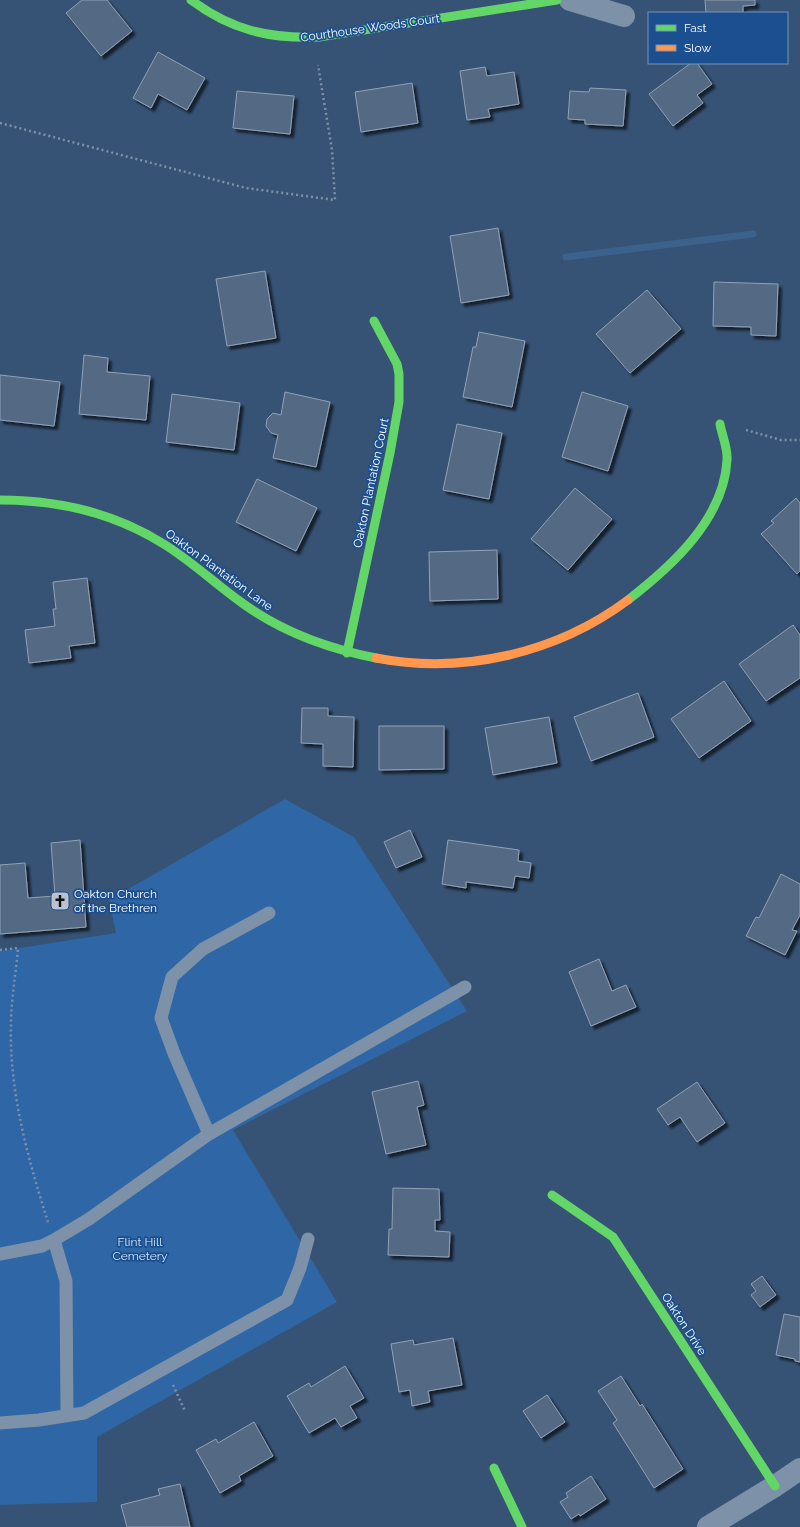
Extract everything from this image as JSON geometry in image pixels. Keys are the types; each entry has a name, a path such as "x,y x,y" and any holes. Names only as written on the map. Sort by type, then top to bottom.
{"street":[{"name":"Courthouse Woods Court","path":"191,0 199,7 221,20 244,30 280,37 299,38 326,36 557,0"},
{"path":"570,0 624,16"},
{"name":"Oakton Plantation Court","path":"347,653 389,460 399,402 399,374 396,364 374,321"},
{"name":"Oakton Plantation Lane","path":"0,500 28,500 79,508 130,526 166,544 194,563 242,603 270,621 329,647 347,653 394,663 467,663 500,658 537,648 573,634 603,618 634,596 663,571 691,540 715,506 722,486 727,457 720,424"},
{"name":"Oakton Drive","path":"552,1195 613,1237 775,1486"},
{"path":"494,1468 522,1527"},
{"path":"708,1527 800,1469"}],"lane":[{"path":"209,1134 175,1056 161,1018 170,984 172,977 203,949 270,913"},
{"path":"0,1254 42,1246 54,1240 88,1219 209,1134 465,987"},
{"path":"0,1423 39,1420 84,1413 164,1367 287,1300 300,1268 308,1239"},
{"path":"54,1240 66,1281 67,1416"}],"path":[{"path":"0,122 246,188 334,200 332,150 318,65"},
{"path":"720,424 781,440 800,440"},
{"path":"0,950 18,948 11,1025 14,1078 24,1133 38,1192 54,1240"},
{"path":"164,1367 185,1412"}],"green space":[{"name":"Flint Hill Cemetery","path":"285,799 354,837 467,1011 233,1130 337,1302 97,1437 97,1502 0,1505 0,951 116,933 109,900"}],"building":[{"path":"82,0 107,0 132,31 101,56 66,13"},
{"path":"705,0 755,0 755,5 743,6 743,12 706,12"},
{"path":"158,52 205,78 187,110 158,94 151,108 133,98"},
{"path":"690,64 698,64 712,84 697,95 703,103 673,126 649,94"},
{"path":"485,67 487,76 514,72 519,104 488,109 490,117 467,120 460,71"},
{"path":"412,83 418,123 361,132 355,92"},
{"path":"590,88 626,90 623,126 585,124 585,120 568,119 570,91 589,92"},
{"path":"237,91 294,96 290,134 233,128"},
{"path":"498,228 509,295 461,303 450,236"},
{"path":"265,271 276,338 227,346 216,279"},
{"path":"714,282 778,284 776,336 751,335 751,327 713,326"},
{"path":"647,290 681,329 630,373 596,334"},
{"path":"479,332 525,341 512,407 463,397 473,347 476,347"},
{"path":"84,355 108,358 107,372 150,376 146,420 79,414"},
{"path":"0,375 60,382 54,426 0,420"},
{"path":"285,392 330,402 316,467 273,458 278,435 271,433 266,426 267,419 273,413 281,415"},
{"path":"582,392 628,406 608,471 562,457"},
{"path":"172,394 240,403 234,450 166,442"},
{"path":"457,424 502,433 489,499 443,490"},
{"path":"257,479 317,508 296,551 236,522"},
{"path":"575,488 612,519 568,570 531,539"},
{"path":"796,498 800,503 800,571 797,574 761,534 774,523 771,521"},
{"path":"497,550 498,599 430,601 429,552"},
{"path":"87,578 95,643 69,646 71,658 29,663 25,630 55,626 53,609 56,609 53,582"},
{"path":"793,625 800,635 800,678 766,701 739,664"},
{"path":"724,681 751,721 699,758 671,719"},
{"path":"638,693 654,737 591,761 574,717"},
{"path":"302,708 328,708 328,716 354,717 353,767 323,766 323,744 301,743"},
{"path":"549,717 557,763 493,775 485,728"},
{"path":"379,726 444,726 444,769 379,770"},
{"path":"410,830 422,857 396,868 384,842"},
{"path":"80,840 86,927 0,934 0,865 25,863 28,898 55,896 51,843"},
{"path":"448,840 519,850 518,861 531,863 529,878 515,876 513,888 466,882 466,888 442,884"},
{"path":"781,874 800,884 800,915 792,930 797,931 785,955 746,936 756,917 759,918"},
{"path":"599,959 612,991 626,985 636,1007 591,1026 569,972"},
{"path":"418,1081 424,1105 417,1107 426,1145 386,1154 372,1092"},
{"path":"697,1082 725,1123 697,1142 680,1117 668,1125 657,1109"},
{"path":"393,1188 439,1189 440,1220 435,1220 435,1231 450,1232 449,1257 388,1255 389,1229 392,1229"},
{"path":"762,1276 776,1295 760,1307 751,1295 756,1291 751,1284"},
{"path":"784,1314 800,1317 800,1362 795,1361 795,1359 776,1355"},
{"path":"453,1338 462,1385 428,1391 430,1402 412,1406 410,1390 399,1392 391,1344 413,1340 414,1345"},
{"path":"345,1366 364,1398 350,1406 357,1418 341,1427 335,1418 309,1433 287,1396 309,1383 311,1387"},
{"path":"621,1376 640,1406 642,1404 683,1469 654,1488 613,1423 617,1420 598,1391"},
{"path":"547,1395 565,1422 541,1438 523,1411"},
{"path":"254,1422 273,1456 239,1476 241,1481 220,1493 196,1450 216,1439 218,1443"},
{"path":"591,1476 606,1499 580,1516 579,1514 571,1519 560,1502 568,1497 566,1493"},
{"path":"180,1484 190,1527 127,1527 121,1505 160,1495 158,1489"}],"waterway":[{"path":"566,257 753,234"}],"traffic: fast":[{"path":"191,0 221,19 236,25 267,34 301,37 319,37 557,0"},
{"path":"347,653 390,453 399,402 399,374 397,364 374,321"},
{"path":"628,600 645,587 678,556 706,521 716,502 724,482 727,460 726,446 720,424"},
{"path":"0,500 43,502 64,505 124,523 143,532 173,550 260,615 291,631 324,644 341,650 376,658"},
{"path":"552,1195 613,1237 775,1486"},
{"path":"494,1468 522,1527"}],"traffic: slow":[{"path":"376,658 409,663 442,664 475,661 508,655 540,646 571,634 628,600"}],"place":[{"name":"Oakton Church of the Brethren","path":"60,901"}]}
